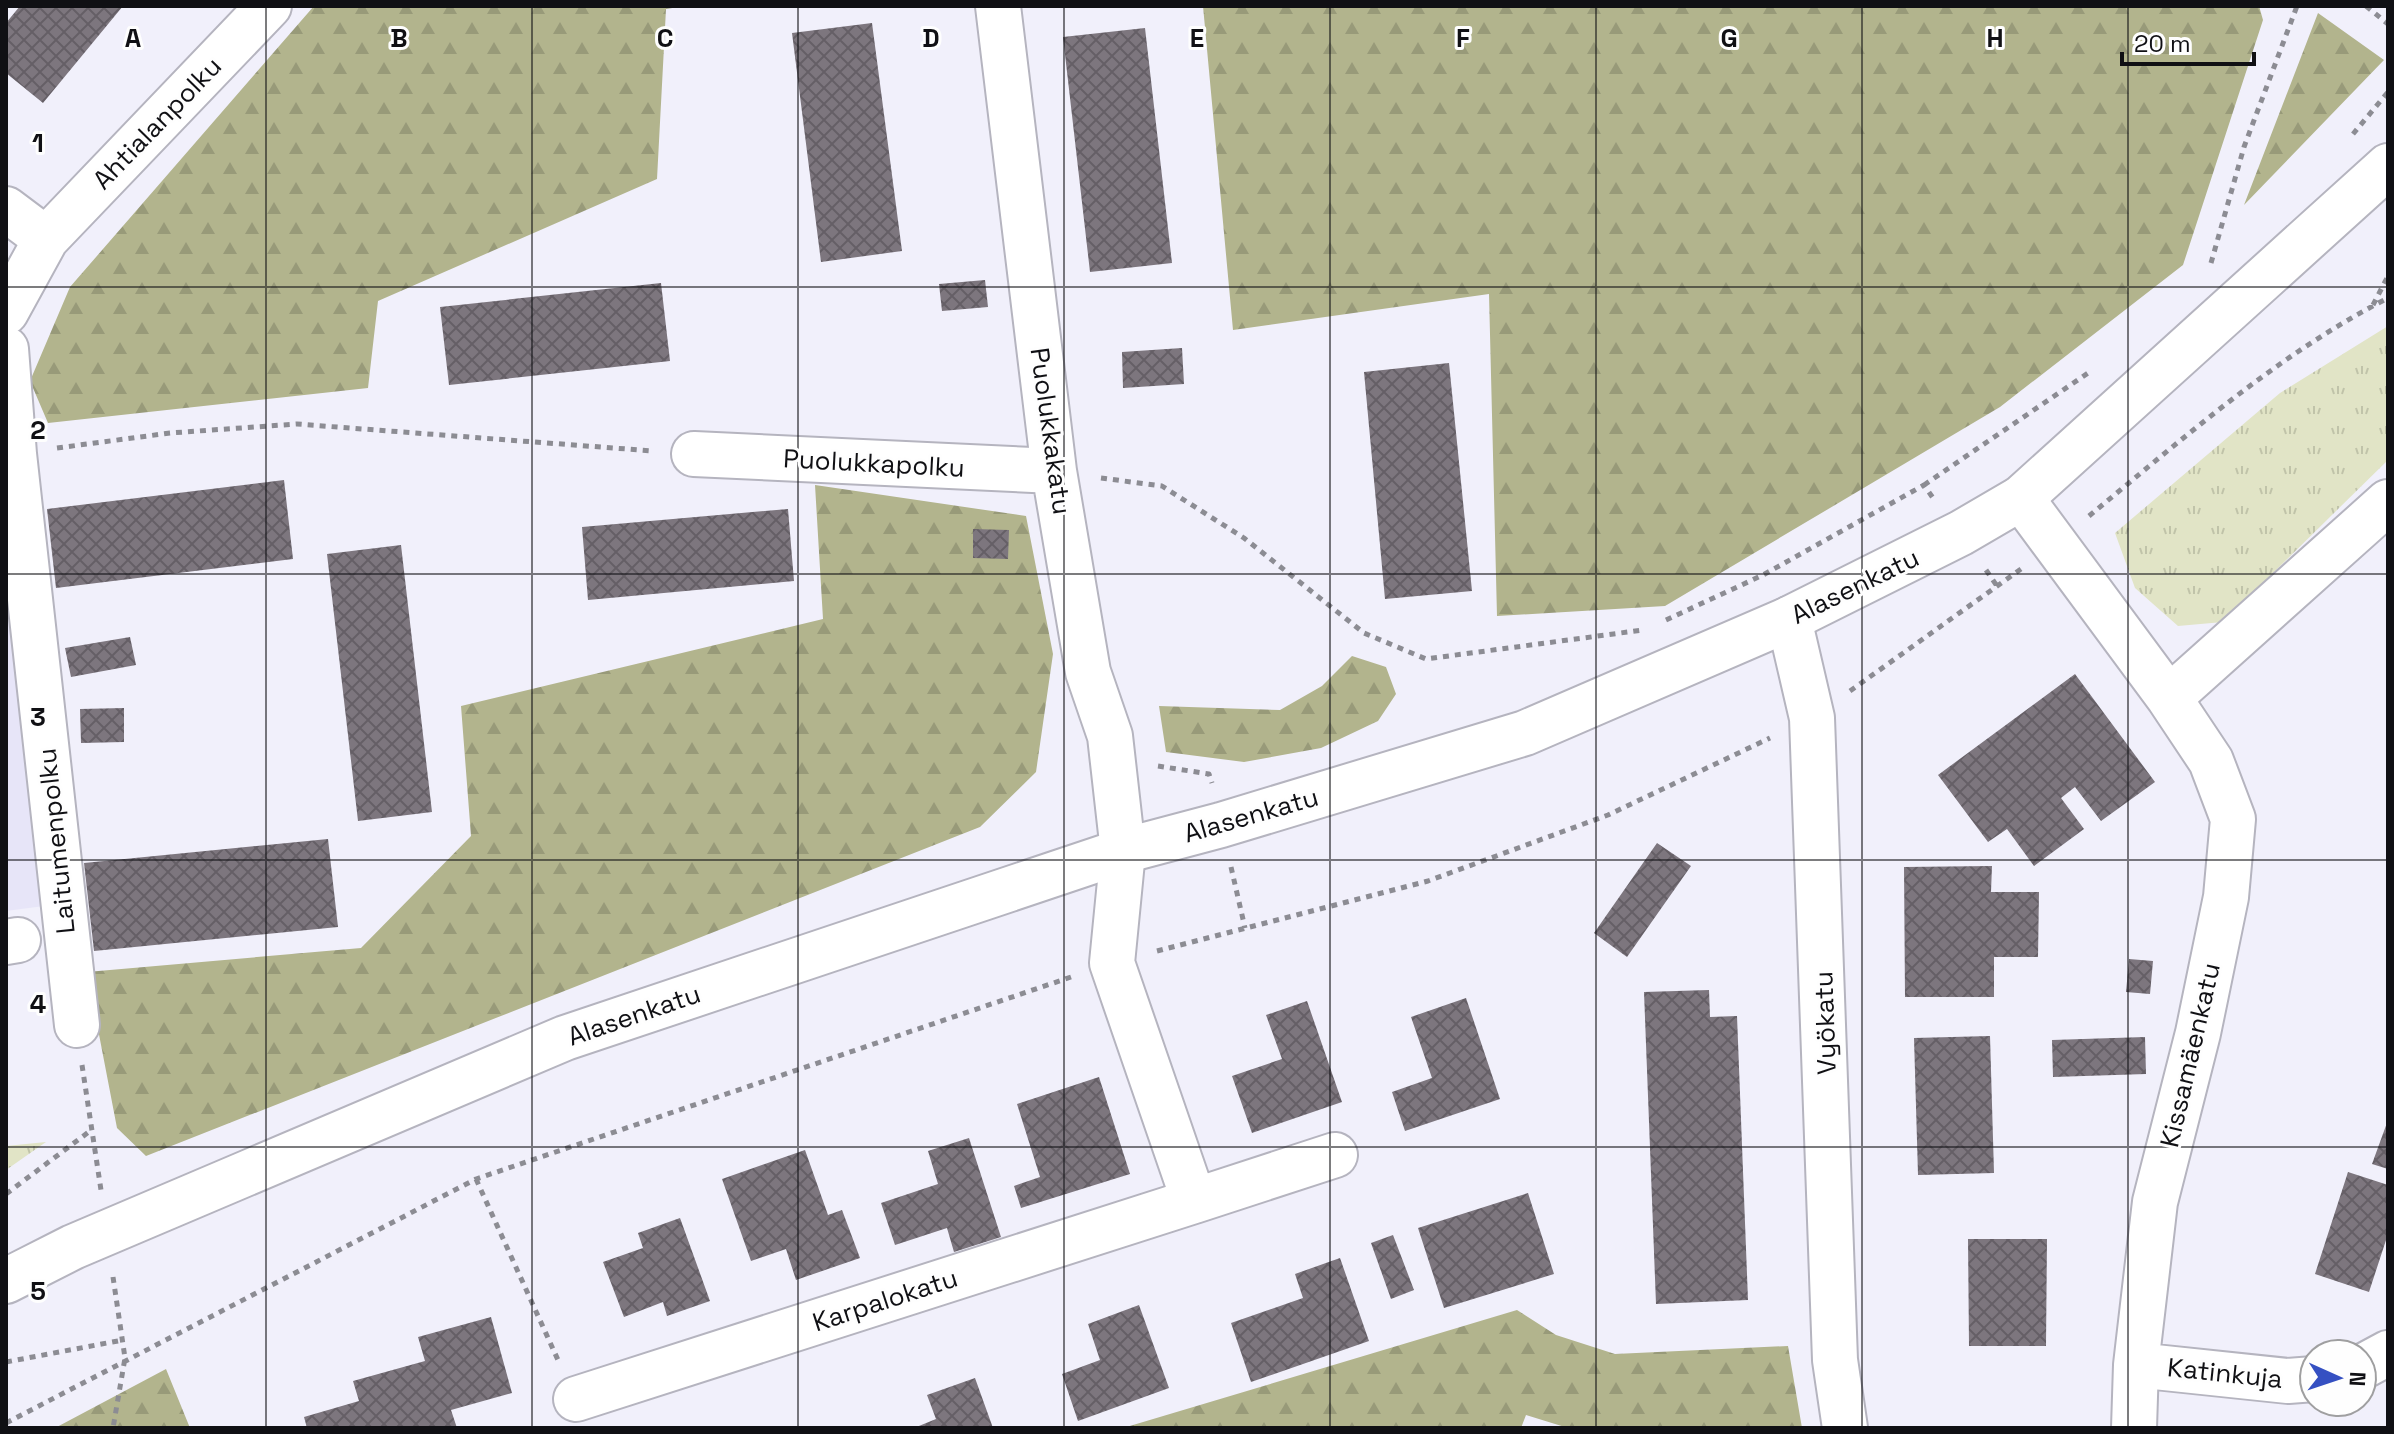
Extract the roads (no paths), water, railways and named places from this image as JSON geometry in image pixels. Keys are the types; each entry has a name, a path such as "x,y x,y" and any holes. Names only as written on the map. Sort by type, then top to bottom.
{"street":[{"name":"Ahtialanpolku","path":"46,239 269,6"},
{"name":"Puolukkakatu","path":"998,6 1054,471 1088,672 1110,736 1123,851"},
{"name":"Alasenkatu","path":"6,1281 73,1247 565,1038 1123,851 1221,825 1525,733 1789,619 1961,533 2021,498 2388,166"},
{"path":"6,209 46,239 6,312"},
{"name":"Laitumenpolku","path":"6,349 14,454 77,1025"},
{"name":"Puolukkapolku","path":"694,454 1054,471"},
{"name":"Kissamäenkatu","path":"2021,498 2169,698 2211,761 2233,819 2220,927 2198,1033 2155,1202 2136,1365 2134,1428"},
{"path":"2169,698 2388,502"},
{"name":"Vyökatu","path":"1789,619 1812,718 1835,1360 1845,1428"},
{"path":"1123,851 1112,963 1194,1201"},
{"name":"Karpalokatu","path":"576,1399 1335,1155"},
{"name":"Katinkuja","path":"2136,1365 2298,1380"}]}
